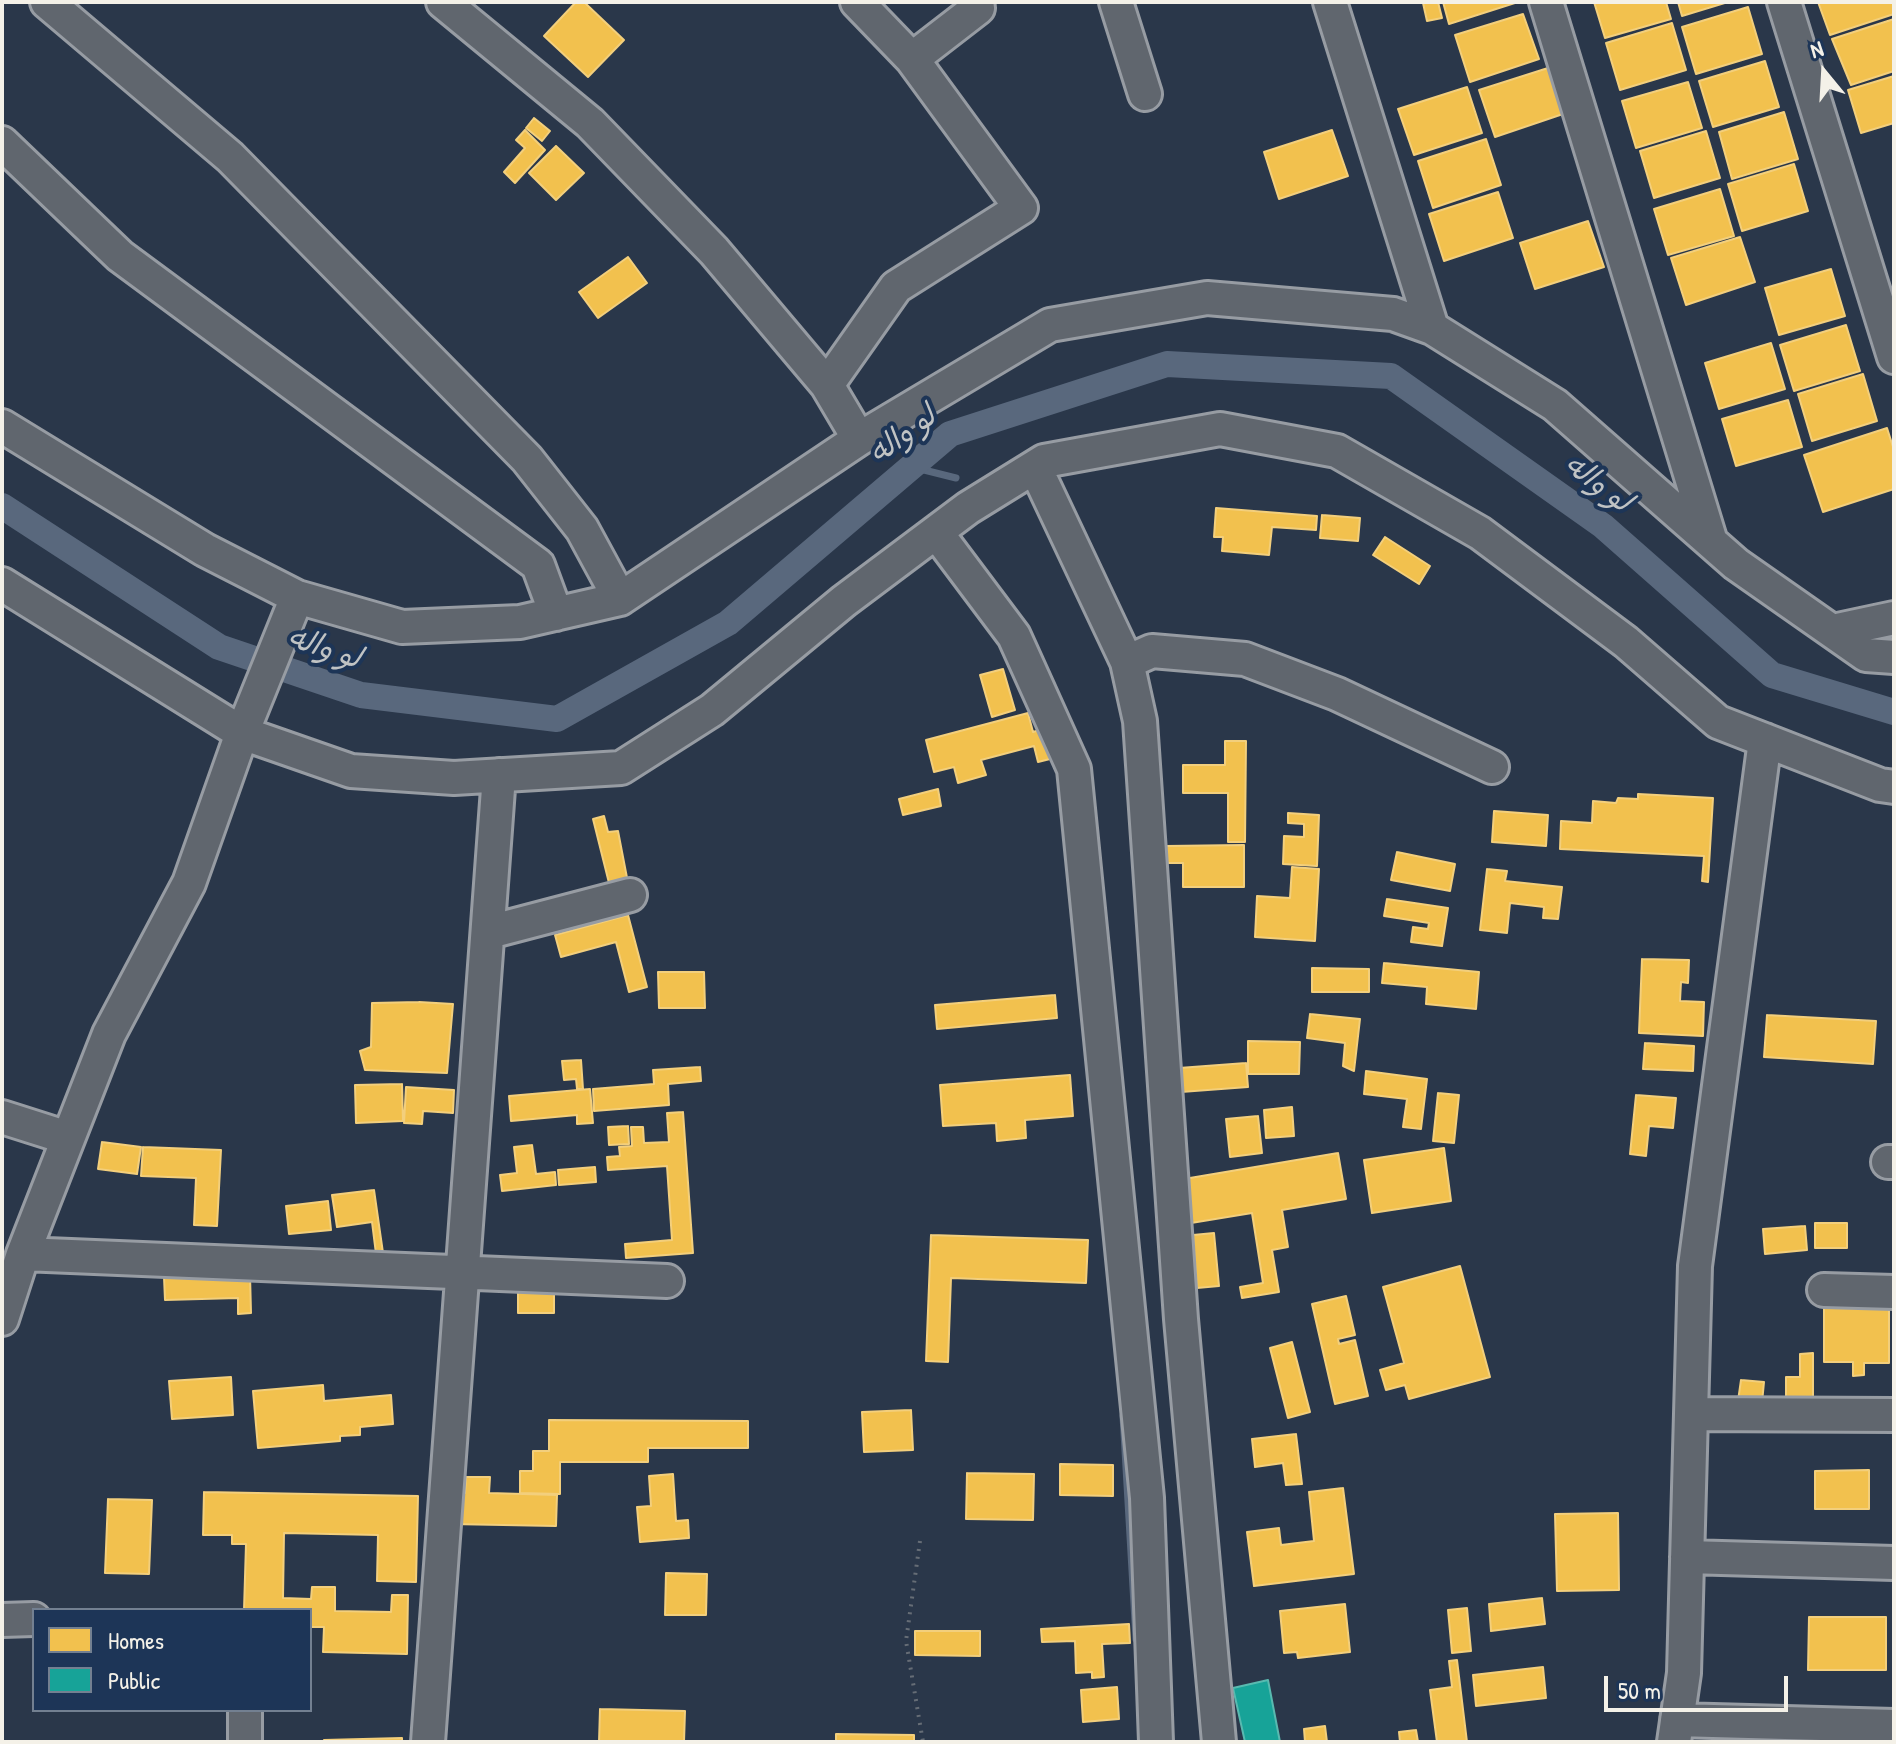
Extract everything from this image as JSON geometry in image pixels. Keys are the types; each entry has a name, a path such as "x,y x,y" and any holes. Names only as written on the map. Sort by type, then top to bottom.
{"street":[{"path":"47,2 230,157 527,459 582,529 620,599"},
{"path":"443,2 590,123 714,251 827,385 859,439"},
{"path":"827,385 896,287 1021,208 912,59 857,2"},
{"path":"912,59 978,8 974,2"},
{"path":"1116,2 1145,94"},
{"path":"1330,2 1432,328"},
{"path":"1546,2 1711,542"},
{"path":"1784,2 1894,357"},
{"path":"2,143 120,256 538,565 556,614"},
{"path":"2,426 294,605 402,627 520,622 620,599 859,439 1050,325 1207,298 1393,314 1432,328 1555,405 1711,542 1866,655 1894,657"},
{"path":"2,584 247,719 351,771 454,778 621,768 712,710 844,601 936,532 1044,461 1220,429 1337,451 1480,533 1626,642 1718,722 1880,785 1894,787"},
{"path":"1035,467 1127,662 1140,721 1181,1319 1219,1742"},
{"path":"936,532 1014,636 1074,769 1147,1498 1156,1742"},
{"path":"2,1319 23,1254 109,1034 189,883 247,719 294,605"},
{"path":"1833,631 1894,618"},
{"path":"1127,662 1152,651 1245,659 1337,694 1492,767"},
{"path":"1765,740 1695,1266 1684,1673 1676,1731 1894,1726"},
{"path":"428,1742 499,775"},
{"path":"489,932 630,895"},
{"path":"2,1117 68,1138"},
{"path":"23,1254 667,1281"},
{"path":"1824,1290 1894,1292"},
{"path":"1691,1414 1894,1415"},
{"path":"1687,1557 1894,1563"},
{"path":"2,1620 32,1619"},
{"path":"245,1712 245,1742"}],"path":[{"path":"920,1541 906,1641 923,1742"}],"building: Homes":[{"path":"576,2 584,2 624,40 588,77 544,36"},
{"path":"1438,2 1442,18 1427,21 1423,3"},
{"path":"1443,2 1518,2 1449,24"},
{"path":"1594,2 1666,2 1671,19 1605,38"},
{"path":"1678,2 1728,2 1682,16"},
{"path":"1818,2 1894,2 1894,14 1830,35"},
{"path":"1748,7 1762,54 1696,74 1682,27"},
{"path":"1523,14 1539,59 1470,82 1455,35"},
{"path":"1894,19 1894,71 1851,85 1832,39"},
{"path":"1672,23 1686,70 1620,90 1606,43"},
{"path":"1765,61 1779,107 1713,127 1699,81"},
{"path":"1548,68 1563,114 1495,137 1479,90"},
{"path":"1894,76 1894,123 1861,133 1848,90"},
{"path":"1688,82 1702,128 1636,148 1622,101"},
{"path":"1467,87 1482,133 1414,155 1398,109"},
{"path":"1784,112 1798,159 1732,179 1719,132"},
{"path":"534,118 550,131 542,141 526,128"},
{"path":"525,130 545,150 515,183 504,172 525,148 516,140"},
{"path":"1332,130 1348,176 1279,199 1264,152"},
{"path":"1706,131 1720,178 1654,198 1640,151"},
{"path":"1486,139 1501,185 1433,208 1418,161"},
{"path":"556,146 584,173 556,200 529,173"},
{"path":"1794,164 1808,211 1742,231 1728,184"},
{"path":"1720,189 1734,236 1668,255 1654,209"},
{"path":"1498,192 1513,238 1444,261 1429,214"},
{"path":"1588,221 1604,267 1535,289 1520,243"},
{"path":"1740,237 1755,282 1686,305 1671,258"},
{"path":"628,257 647,283 598,318 579,292"},
{"path":"1831,269 1845,316 1779,335 1765,288"},
{"path":"1846,325 1860,371 1794,391 1780,345"},
{"path":"1771,343 1785,389 1719,409 1705,363"},
{"path":"1863,374 1877,421 1812,441 1798,394"},
{"path":"1788,400 1802,447 1736,466 1722,419"},
{"path":"1887,428 1894,450 1894,489 1823,512 1804,455"},
{"path":"1216,508 1317,516 1316,530 1272,527 1269,555 1222,551 1223,537 1214,537"},
{"path":"1322,515 1360,518 1358,541 1320,538"},
{"path":"1385,537 1430,566 1419,584 1373,555"},
{"path":"1003,669 1015,710 992,717 980,675"},
{"path":"1028,713 1033,732 1043,729 1050,759 1038,762 1034,746 981,760 986,775 958,783 954,767 934,772 926,740"},
{"path":"1225,741 1246,741 1245,842 1228,842 1228,793 1183,793 1183,765 1225,765"},
{"path":"938,789 941,806 903,815 899,799"},
{"path":"1638,794 1713,798 1708,882 1702,881 1704,856 1560,849 1561,821 1592,823 1593,801 1616,803 1618,798 1638,799"},
{"path":"1494,811 1548,815 1546,846 1492,842"},
{"path":"1288,813 1319,815 1317,866 1283,864 1284,836 1304,837 1304,824 1288,823"},
{"path":"604,816 608,832 618,831 628,883 611,891 593,819"},
{"path":"1244,845 1244,887 1183,887 1183,863 1167,863 1166,846"},
{"path":"1397,852 1455,864 1450,891 1391,880"},
{"path":"1292,867 1319,869 1315,941 1255,937 1257,896 1290,898"},
{"path":"1487,869 1507,871 1505,881 1562,887 1558,919 1543,918 1544,907 1510,903 1507,933 1480,930"},
{"path":"1387,899 1448,908 1442,946 1411,942 1413,927 1428,929 1429,923 1384,916"},
{"path":"628,915 647,987 629,992 616,942 561,957 555,935"},
{"path":"1642,959 1689,960 1688,983 1681,982 1680,1001 1704,1002 1703,1036 1639,1033"},
{"path":"1384,963 1479,972 1476,1009 1426,1004 1427,987 1382,983"},
{"path":"1312,968 1369,969 1369,992 1312,992"},
{"path":"658,972 704,972 705,1008 659,1008"},
{"path":"1055,995 1057,1018 937,1029 935,1005"},
{"path":"372,1003 453,1004 447,1073 365,1070 360,1051 371,1047"},
{"path":"1310,1014 1360,1019 1354,1071 1343,1066 1345,1043 1307,1038"},
{"path":"1767,1015 1876,1021 1873,1064 1764,1057"},
{"path":"1248,1041 1300,1042 1299,1074 1248,1074"},
{"path":"1645,1043 1694,1046 1693,1071 1643,1069"},
{"path":"581,1060 583,1089 577,1089 576,1079 564,1080 562,1061"},
{"path":"1246,1063 1248,1087 1181,1092 1179,1068"},
{"path":"700,1067 701,1081 668,1084 669,1105 594,1111 593,1089 654,1084 653,1070"},
{"path":"1366,1071 1427,1079 1421,1129 1403,1127 1407,1099 1364,1094"},
{"path":"1070,1075 1073,1116 1025,1120 1026,1138 997,1141 996,1123 943,1126 940,1085"},
{"path":"402,1084 403,1121 356,1123 355,1085"},
{"path":"406,1087 454,1090 453,1113 423,1111 422,1124 404,1123"},
{"path":"590,1089 593,1123 577,1124 577,1115 511,1121 509,1096"},
{"path":"1438,1093 1459,1095 1454,1143 1433,1141"},
{"path":"1636,1095 1676,1098 1673,1128 1649,1126 1646,1156 1630,1154"},
{"path":"1292,1107 1294,1136 1266,1138 1264,1110"},
{"path":"683,1112 693,1253 626,1258 625,1244 672,1240 667,1166 608,1170 607,1157 620,1156 619,1147 632,1146 631,1127 643,1127 644,1143 669,1142 667,1113"},
{"path":"1258,1116 1262,1153 1230,1157 1226,1119"},
{"path":"628,1126 629,1144 609,1145 608,1127"},
{"path":"102,1142 141,1147 137,1174 98,1169"},
{"path":"532,1145 536,1174 555,1172 556,1185 502,1191 500,1175 517,1173 514,1147"},
{"path":"143,1147 221,1150 217,1226 194,1225 196,1178 141,1176"},
{"path":"1444,1148 1451,1201 1372,1213 1364,1160"},
{"path":"1338,1153 1346,1199 1282,1210 1288,1247 1272,1250 1279,1292 1242,1298 1240,1287 1263,1283 1252,1213 1185,1224 1178,1180"},
{"path":"595,1167 596,1182 559,1185 558,1170"},
{"path":"374,1190 383,1253 376,1254 372,1222 337,1227 332,1195"},
{"path":"328,1201 331,1230 289,1234 286,1206"},
{"path":"1815,1223 1847,1223 1847,1248 1815,1248"},
{"path":"1805,1226 1807,1250 1765,1254 1763,1229"},
{"path":"1214,1233 1219,1286 1197,1288 1193,1235"},
{"path":"931,1235 1088,1240 1086,1283 951,1278 948,1362 926,1361"},
{"path":"1460,1266 1490,1377 1409,1399 1405,1385 1386,1390 1380,1370 1404,1363 1383,1287"},
{"path":"250,1274 251,1313 238,1314 238,1298 165,1300 164,1277"},
{"path":"518,1286 554,1286 554,1313 518,1313"},
{"path":"1824,1294 1889,1294 1889,1363 1864,1363 1864,1375 1853,1376 1853,1362 1824,1362"},
{"path":"1346,1296 1355,1335 1338,1339 1339,1344 1355,1340 1368,1396 1335,1404 1312,1304"},
{"path":"1292,1342 1310,1412 1288,1418 1270,1348"},
{"path":"1813,1353 1813,1401 1786,1401 1786,1377 1800,1377 1800,1354"},
{"path":"231,1377 233,1415 172,1419 169,1381"},
{"path":"1741,1380 1764,1382 1762,1403 1738,1401"},
{"path":"323,1385 324,1401 391,1395 393,1424 360,1427 360,1435 340,1436 340,1441 258,1448 253,1391"},
{"path":"911,1410 913,1450 864,1452 862,1412"},
{"path":"549,1420 748,1421 748,1448 648,1448 648,1462 560,1462 560,1494 520,1493 520,1471 533,1471 533,1451 549,1451"},
{"path":"1296,1434 1302,1484 1286,1485 1283,1463 1255,1467 1252,1439"},
{"path":"1060,1464 1113,1465 1113,1496 1060,1495"},
{"path":"1869,1470 1869,1509 1815,1509 1815,1471"},
{"path":"967,1473 1034,1474 1033,1520 966,1519"},
{"path":"673,1474 676,1521 688,1520 689,1538 640,1542 637,1507 651,1506 649,1476"},
{"path":"466,1477 490,1477 489,1493 557,1495 556,1526 450,1524 451,1493 465,1493"},
{"path":"1343,1488 1354,1574 1254,1586 1247,1532 1279,1528 1281,1545 1314,1541 1309,1492"},
{"path":"204,1492 418,1496 416,1582 377,1581 378,1535 284,1533 283,1598 311,1599 312,1587 335,1587 335,1611 391,1612 392,1595 408,1595 407,1654 323,1652 324,1627 312,1627 312,1608 244,1608 246,1544 232,1544 232,1535 203,1535"},
{"path":"108,1499 152,1500 149,1574 105,1573"},
{"path":"1618,1513 1619,1590 1557,1591 1555,1514"},
{"path":"666,1573 707,1574 706,1615 665,1615"},
{"path":"1542,1598 1545,1624 1491,1631 1489,1604"},
{"path":"1345,1604 1350,1652 1298,1658 1297,1652 1284,1653 1280,1611"},
{"path":"1467,1608 1471,1651 1452,1653 1448,1610"},
{"path":"1809,1617 1886,1617 1886,1670 1808,1670"},
{"path":"1129,1624 1130,1643 1102,1644 1104,1677 1092,1678 1092,1672 1076,1673 1075,1641 1042,1642 1041,1629"},
{"path":"915,1631 980,1631 980,1656 915,1655"},
{"path":"1457,1660 1467,1742 1437,1742 1430,1690 1452,1687 1449,1661"},
{"path":"1543,1667 1546,1698 1476,1706 1473,1675"},
{"path":"1117,1687 1119,1719 1083,1722 1081,1690"},
{"path":"600,1709 685,1711 684,1742 599,1742"},
{"path":"1325,1726 1327,1742 1305,1742 1304,1729"},
{"path":"1416,1730 1418,1742 1400,1742 1399,1732"},
{"path":"836,1734 914,1735 914,1742 836,1742"},
{"path":"402,1738 402,1742 324,1742 324,1740"}],"building: Public":[{"path":"1268,1680 1280,1742 1245,1742 1233,1688"}],"waterway":[{"name":"لو واله","path":"2,506 219,647 361,695 557,719 728,623 950,434 1167,364 1391,376 1603,526 1772,675 1894,712"},
{"path":"912,467 956,478"},
{"path":"1123,1416 1136,1639"}]}
